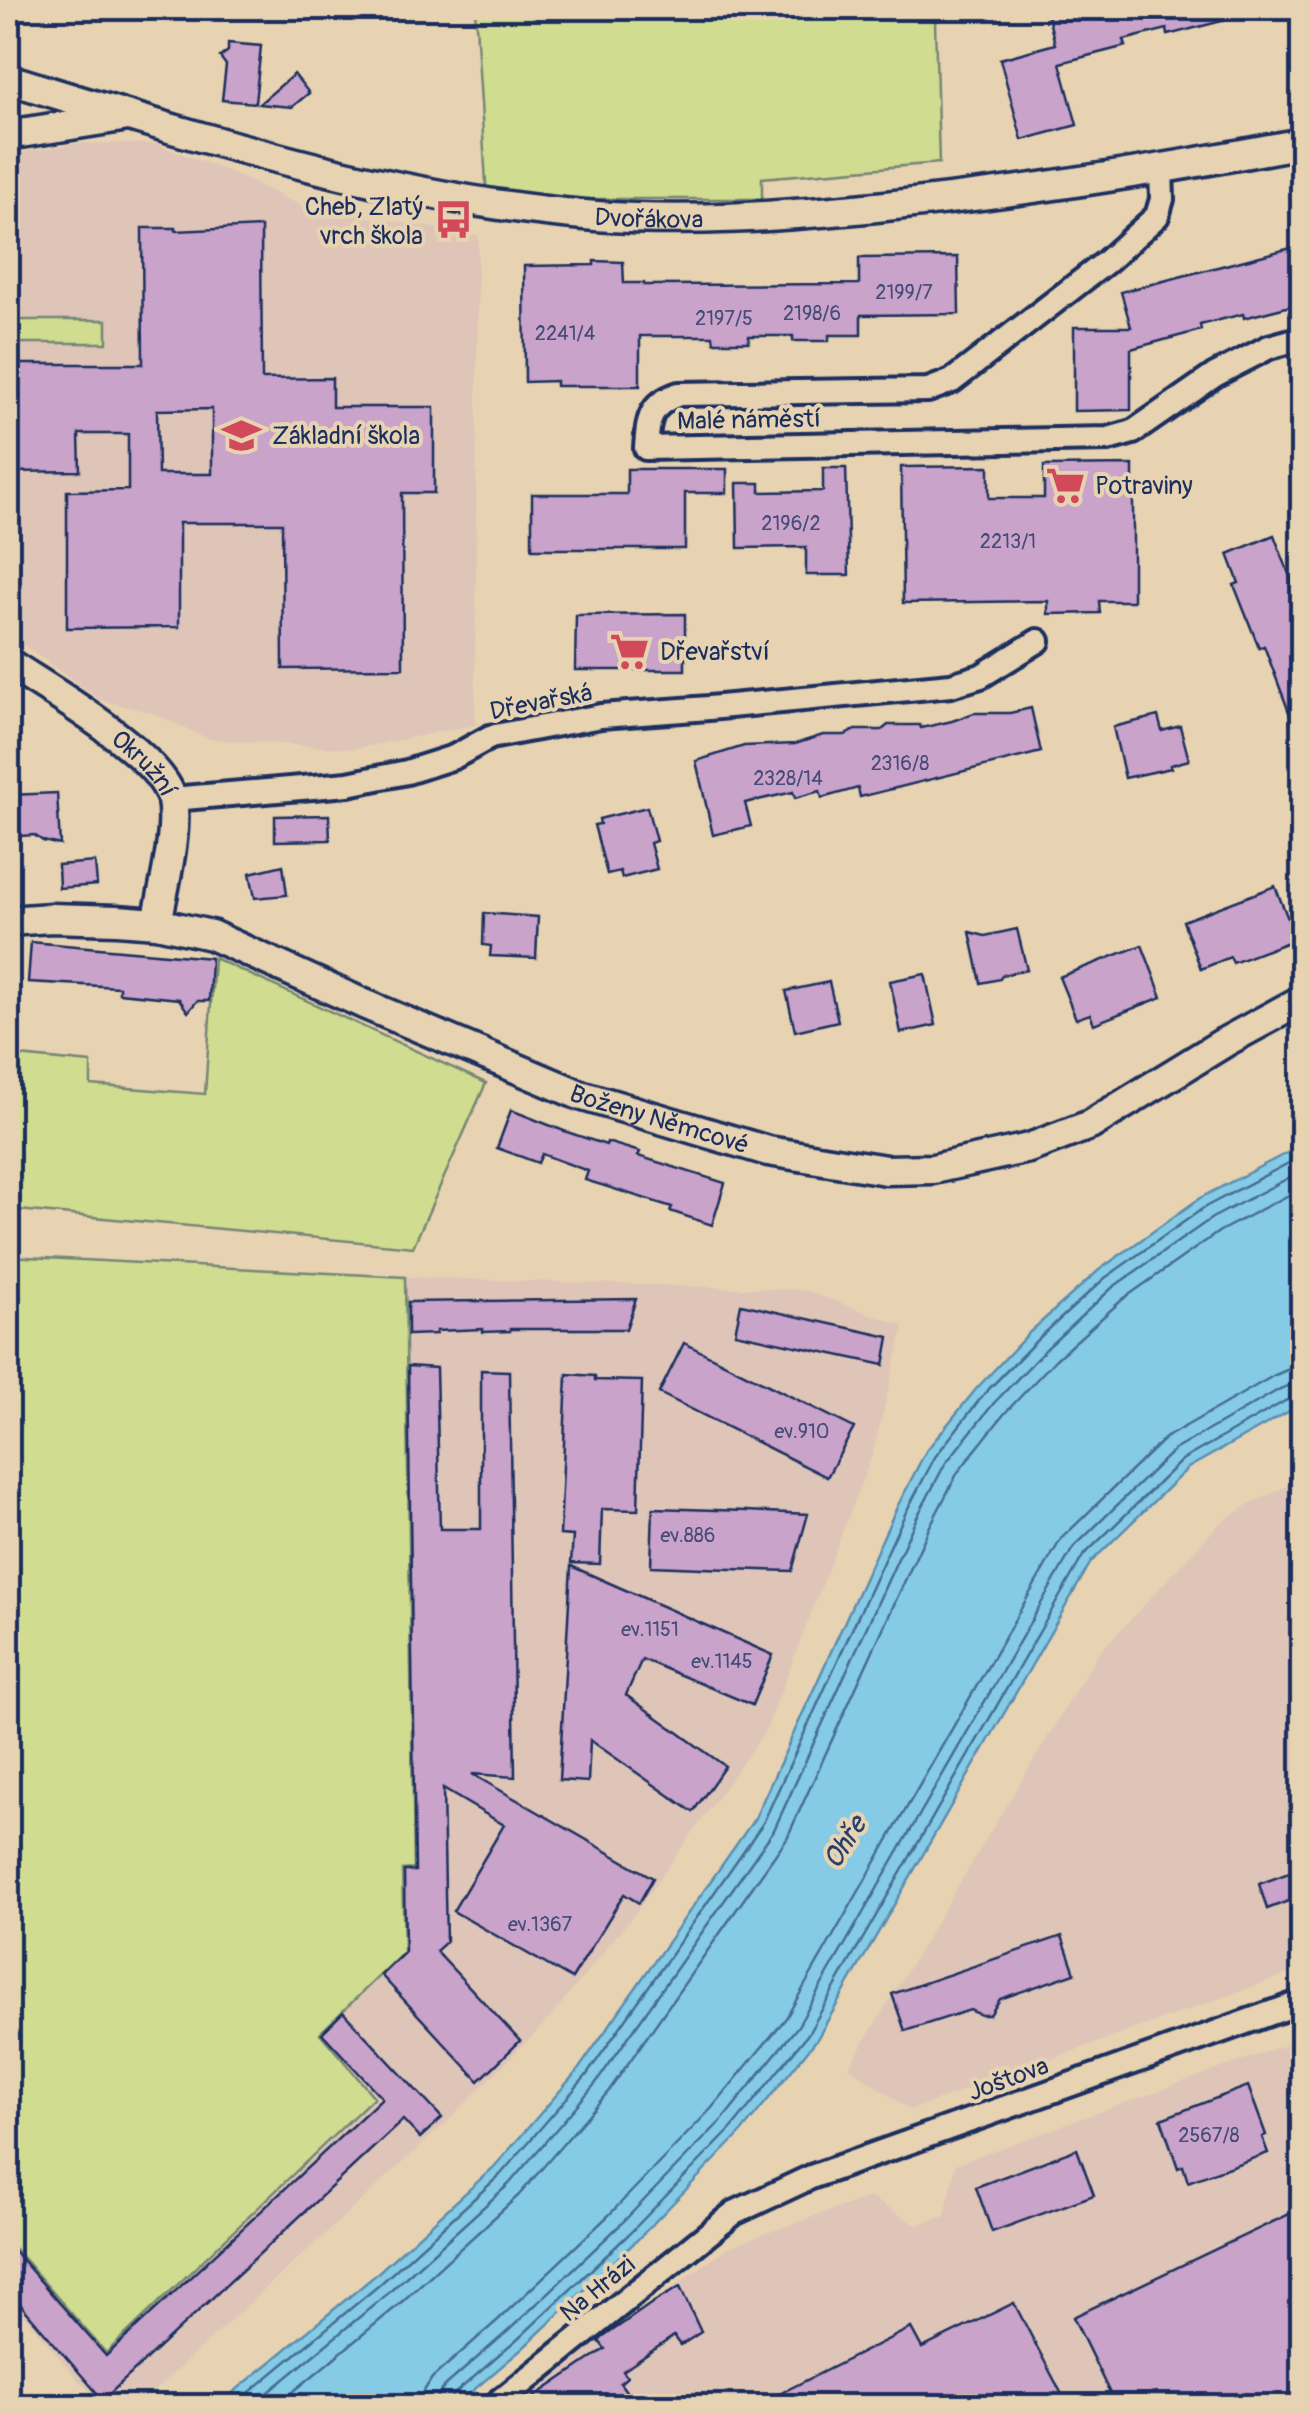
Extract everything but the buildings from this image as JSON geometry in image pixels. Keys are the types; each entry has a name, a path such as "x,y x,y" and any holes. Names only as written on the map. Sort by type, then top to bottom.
{"street":[{"name":"Dvořákova","path":"8,79 228,146 344,176 488,203 598,216 798,215 941,201 1161,170 1302,142"},
{"path":"8,135 128,116"},
{"name":"Malé náměstí","path":"1161,170 1162,199 1156,216 1106,262 952,380 928,390 679,394 658,405 648,420 646,448 1108,439 1133,432 1228,368 1269,347 1302,338"},
{"name":"Dřevařská","path":"172,799 348,784 454,757 490,737 600,716 951,685 982,676 1038,641"},
{"name":"Okružní","path":"8,663 110,730 159,774 172,799 172,835 157,923"},
{"name":"Boženy Němcové","path":"8,920 157,923 211,935 580,1096 768,1150 886,1170 933,1169 1029,1148 1090,1125 1302,1000"},
{"name":"Joštova","path":"734,2213 811,2177 1302,2002"},
{"name":"Na Hrázi","path":"494,2406 734,2213"}],"shaded area":[{"name":"Základní škola","path":"81,143 156,144 237,175 302,206 478,235 475,725 354,749 209,739 150,712 100,700 8,634 8,154"},
{"path":"405,1277 804,1290 904,1326 873,1453 766,1730 635,1913 549,2019 448,2121 143,2401 104,2406 8,2296 8,2241 106,2352 320,2032 404,1952 402,1869 414,1869"},
{"path":"1302,1479 1302,1969 910,2110 849,2067 1097,1655 1220,1523"},
{"path":"1302,2039 1302,2406 514,2406 728,2247 869,2197 917,2225 945,2216 956,2164"}],"green space":[{"path":"475,8 981,8 935,21 939,163 762,178 762,199 487,199"},
{"path":"8,320 107,320 107,343 8,343"},
{"path":"214,958 486,1083 413,1247 8,1209 8,1055 91,1063 91,1085 205,1094"},
{"path":"8,1256 405,1277 414,1869 402,1870 404,1952 320,2033 374,2097 106,2353 8,2241"}],"water":[{"name":"Ohře","path":"1302,1145 1302,1404 1188,1468 1091,1562 817,2039 740,2134 636,2241 455,2406 217,2406 372,2278 494,2167 578,2070 755,1818 896,1509 926,1451 977,1388 1030,1332 1099,1270 1200,1198"}],"place":[{"name":"Cheb, Zlatý vrch škola","path":"453,220"},
{"name":"Základní škola","path":"242,435"},
{"name":"Potraviny","path":"1065,485"},
{"name":"Dřevařství","path":"630,651"}]}
